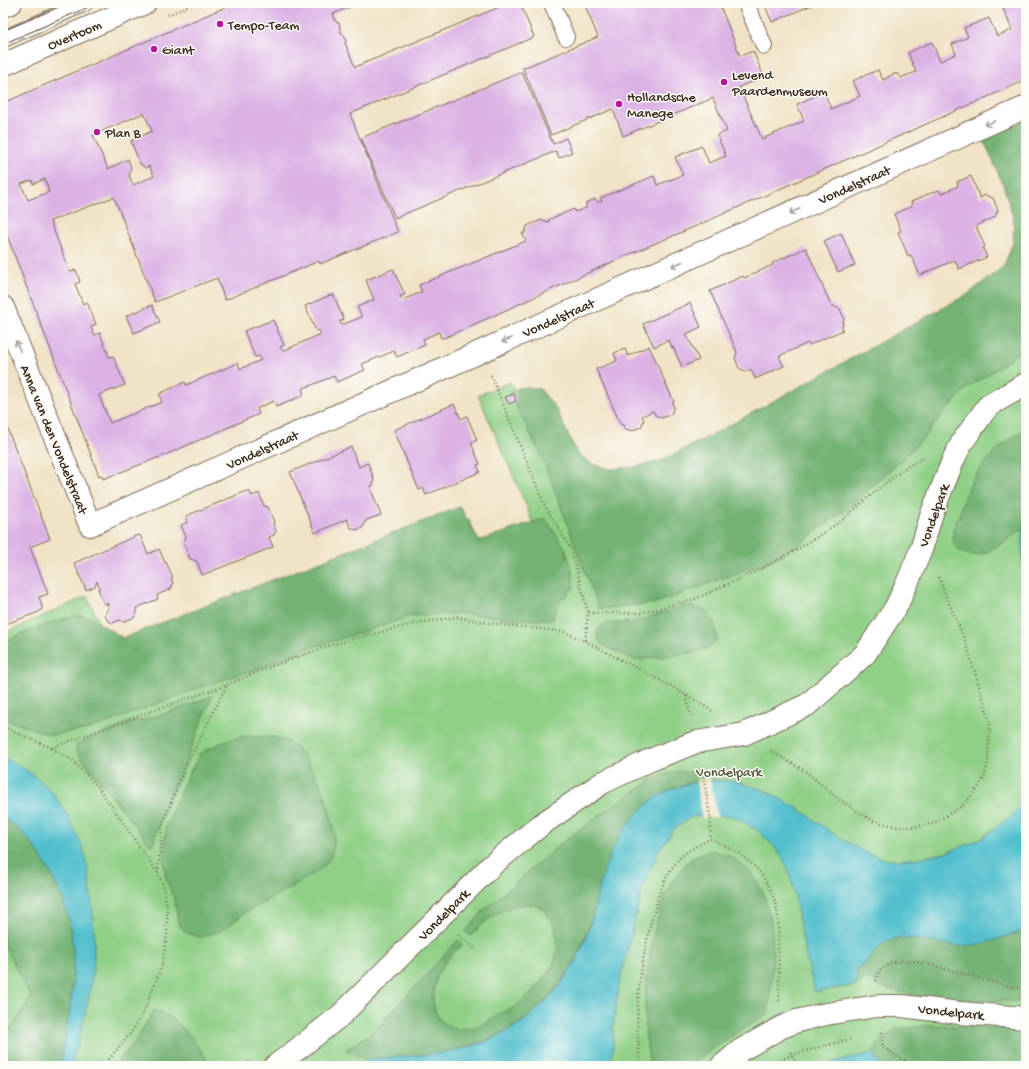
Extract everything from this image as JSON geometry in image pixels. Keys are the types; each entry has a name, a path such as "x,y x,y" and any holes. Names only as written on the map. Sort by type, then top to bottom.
{"street":[{"path":"3,6 10,3"},
{"name":"Overtoom","path":"3,65 145,3"},
{"name":"Vondelstraat","path":"90,525 1026,107"},
{"name":"Anna van den Vondelstraat","path":"3,308 90,525"},
{"name":"Vondelpark","path":"275,1066 341,1015 492,865 542,824 602,783 648,761 696,742 744,734 807,705 865,654 896,607 908,581 922,546 932,513 954,458 963,441 988,406 1026,384"},
{"name":"Vondelpark","path":"722,1066 741,1050 782,1027 797,1021 826,1014 877,1006 902,1006 960,1013 1026,1018"}],"lane":[{"name":"Overtoom","path":"3,39 85,3"},
{"path":"552,3 566,37"},
{"path":"746,3 764,46"}],"path":[{"path":"500,394 546,506 572,551 588,613 585,641"},
{"path":"588,613 641,613 695,599 761,569 798,549 841,521 883,485 907,467 930,454"},
{"path":"51,748 334,644 413,624 457,618 565,632 585,641 671,686 726,720 744,734 805,771 841,801 873,821 896,827 915,827 934,823 962,806 974,793 984,778 988,763 990,722 965,640 942,587 939,576"},
{"path":"158,873 162,826 183,772 227,684"},
{"path":"3,727 51,748 72,760 98,787 158,873 164,887 167,908 167,936 162,966 143,1013 131,1033 104,1066"},
{"path":"702,770 711,822 710,839"},
{"path":"710,839 727,846 746,858 762,874 773,895 778,918 780,1014 782,1027 791,1055 797,1066"},
{"path":"641,1066 637,1036 640,970 658,898 669,875 679,859 690,850 710,839"},
{"path":"457,934 477,950"},
{"path":"875,986 878,971 890,963 905,960 927,964 1016,988 1026,988"},
{"path":"777,1062 791,1055 851,1038"}],"green space":[{"path":"1026,120 1026,347 998,368 968,387 941,416 923,439 898,463 846,511 824,525 800,544 767,562 656,603 599,609 545,464 510,393 518,388 529,387 540,389 555,407 577,453 592,464 610,469 635,467 659,461 712,435 968,294 1004,266 1013,243 1014,221 1003,184 983,139"},
{"name":"Vondelpark","path":"1026,325 1026,1066 3,1066 3,634 87,596 118,665 469,519 485,559 537,537 528,510 478,395 511,382 556,485 603,491"},
{"path":"1026,428 1026,518 1023,528 987,552 975,555 966,554 958,549 953,538 953,530 965,495 978,471 990,457 1004,444"},
{"path":"460,507 479,541 545,518 565,548 572,570 574,588 560,601 553,619 536,620 457,613 410,616 361,633 306,649 257,669 206,685 90,729 51,735 3,719 3,642 31,630 76,615 91,618 123,638"},
{"path":"686,605 705,611 711,617 715,628 717,640 711,646 699,652 636,660 601,645 596,633 603,624 635,622"},
{"path":"212,696 181,773 167,800 152,847 76,751 77,744 130,723 167,713"},
{"path":"246,736 271,737 288,742 301,753 310,764 324,794 329,810 333,825 333,850 330,858 325,864 312,875 245,913 221,931 201,937 186,933 178,923 176,906 166,877 163,857 166,827 182,788 200,753 225,741"},
{"path":"678,771 694,772 696,783 685,784 608,859 588,931 571,968 548,998 520,1023 486,1041 437,1054 368,1060 346,1050 375,1030 458,940 462,945 442,966 435,984 433,999 434,1007 440,1020 452,1028 470,1028 482,1024 519,1004 543,979 551,968 556,956 556,931 547,914 541,908 525,904 507,909 491,917 470,936 465,932 483,911 565,840 656,777"},
{"path":"3,818 16,827 36,849 58,888 67,912 72,937 72,987 60,1066 3,1066 3,1033 12,1028 31,997 3,943"},
{"path":"713,851 731,857 748,870 760,886 767,906 773,949 768,1013 714,1047 692,1066 650,1066 645,1027 645,997 650,956 659,913 675,877 686,864 691,859 702,853"},
{"path":"1026,930 1026,1002 927,998 880,987 869,978 864,979 856,985 857,971 885,942 894,939 908,938 979,945"},
{"path":"154,1010 168,1015 183,1028 211,1066 114,1066 137,1039"},
{"path":"933,1025 1026,1029 1026,1066 882,1066 872,1053 894,1029"}],"water":[{"path":"1026,518 1026,616 1022,548 1023,528"},
{"path":"3,758 16,764 38,778 55,796 69,818 85,855 93,913 94,960 87,1006 72,1066 60,1066 72,987 72,937 67,912 58,888 36,849 16,827 3,818"},
{"path":"711,780 734,781 762,789 796,807 837,836 864,852 888,860 914,859 945,853 979,840 1012,816 1026,799 1026,930 979,945 955,946 908,938 894,939 885,942 857,971 856,985 815,992 805,952 793,887 786,864 774,846 757,830 733,816 717,815 691,817 673,830 657,854 643,887 620,980 613,1027 613,1050 610,1066 349,1066 367,1060 434,1054 473,1046 498,1036 521,1023 553,994 577,958 588,932 608,859 617,841 634,817 648,803 659,795 687,784"},
{"path":"872,1053 882,1066 835,1066 833,1062"}],"pier":[{"path":"710,778 717,817 702,818 696,781"}],"building":[{"path":"235,3 359,3 333,14 336,22 339,23 341,33 344,35 346,40 345,43 355,67 509,3 520,3 534,37 350,114 398,232 320,264 319,261 225,300 217,278 155,302 114,197 50,221 70,272 76,270 80,282 75,284 83,304 87,302 96,324 91,327 94,335 100,333 109,357 113,356 125,385 99,395 110,423 162,402 159,394 185,382 186,385 238,363 240,369 261,360 259,356 255,357 244,331 273,320 284,345 280,347 283,351 321,334 319,330 316,331 305,306 333,294 344,320 340,321 341,325 362,317 357,307 374,300 366,280 393,269 405,295 400,296 402,300 422,292 419,285 526,241 522,233 525,233 527,226 541,220 549,222 548,220 574,209 575,212 586,208 586,203 595,199 598,202 602,201 600,198 654,176 657,185 683,175 675,157 702,146 709,163 726,156 717,135 727,131 713,98 623,136 613,109 551,135 523,68 598,37 584,3 719,3 740,56 753,51 764,77 739,87 762,139 804,121 797,104 824,92 831,109 860,96 853,81 866,75 878,70 883,80 893,74 898,74 900,78 916,72 908,53 920,47 932,42 940,61 956,54 952,44 968,37 964,28 989,18 997,36 1012,30 1001,3 1026,3 1026,80 623,257 444,338 441,338 439,332 423,339 425,345 397,357 394,351 362,364 365,370 337,382 334,376 302,389 304,395 276,407 274,401 257,408 259,414 165,455 103,479 102,475 99,476 3,225 3,103","holes":["144,113 152,131 131,141 140,164 146,168 149,166 154,176 133,185 129,175 131,168 128,159 108,169 93,135","45,179 49,192 28,200 21,184 32,180 33,184"]},
{"path":"764,3 811,3 812,5 772,22"},
{"path":"522,72 553,144 566,138 572,152 559,158 556,151 395,218 361,138"},
{"path":"971,176 980,198 985,195 993,198 998,210 995,217 976,226 985,247 983,248 987,257 959,269 955,260 920,275 911,255 908,256 898,232 901,231 894,214 912,206 911,202 939,190 941,194 958,186 957,182"},
{"path":"841,233 855,265 838,272 824,241"},
{"path":"806,248 831,305 840,309 844,318 842,327 843,330 779,356 784,366 755,379 751,369 746,372 739,368 735,358 737,352 710,291 743,276 744,278 773,265 772,263"},
{"path":"690,303 701,327 686,334 699,360 682,367 669,340 654,347 643,324"},
{"path":"152,305 160,322 134,333 126,316"},
{"path":"649,346 674,402 672,403 674,407 671,414 662,418 655,415 653,411 642,416 644,420 641,427 631,431 624,428 623,424 621,425 596,369 617,361 614,353 625,349 628,356"},
{"path":"514,394 516,401 509,404 505,397"},
{"path":"454,404 461,419 467,416 477,440 471,443 480,464 477,465 480,472 426,495 423,488 419,490 394,430"},
{"path":"3,417 50,539 30,547 48,594 39,597 42,609 39,612 3,625"},
{"path":"351,447 359,467 368,463 374,479 373,485 370,487 381,515 366,520 363,527 356,530 350,527 347,519 315,533 290,472"},
{"path":"249,490 252,496 259,493 264,506 268,507 276,531 274,535 269,537 273,547 202,575 197,561 190,559 184,543 186,537 181,525 188,522 186,516"},
{"path":"140,535 148,554 159,549 173,577 171,578 173,583 171,589 157,595 158,599 136,608 137,611 135,617 123,622 120,620 112,623 107,620 105,615 109,609 107,603 104,604 98,589 100,588 97,581 95,586 86,590 74,563"}],"tram line":[{"path":"3,31 68,3"},
{"path":"3,44 98,3"}],"place":[{"name":"Tempo-Team","path":"220,24"},
{"name":"Giant","path":"154,49"},
{"name":"Levend Paardenmuseum","path":"724,82"},
{"name":"Hollandsche Manege","path":"619,104"},
{"name":"Plan B","path":"97,132"}]}
